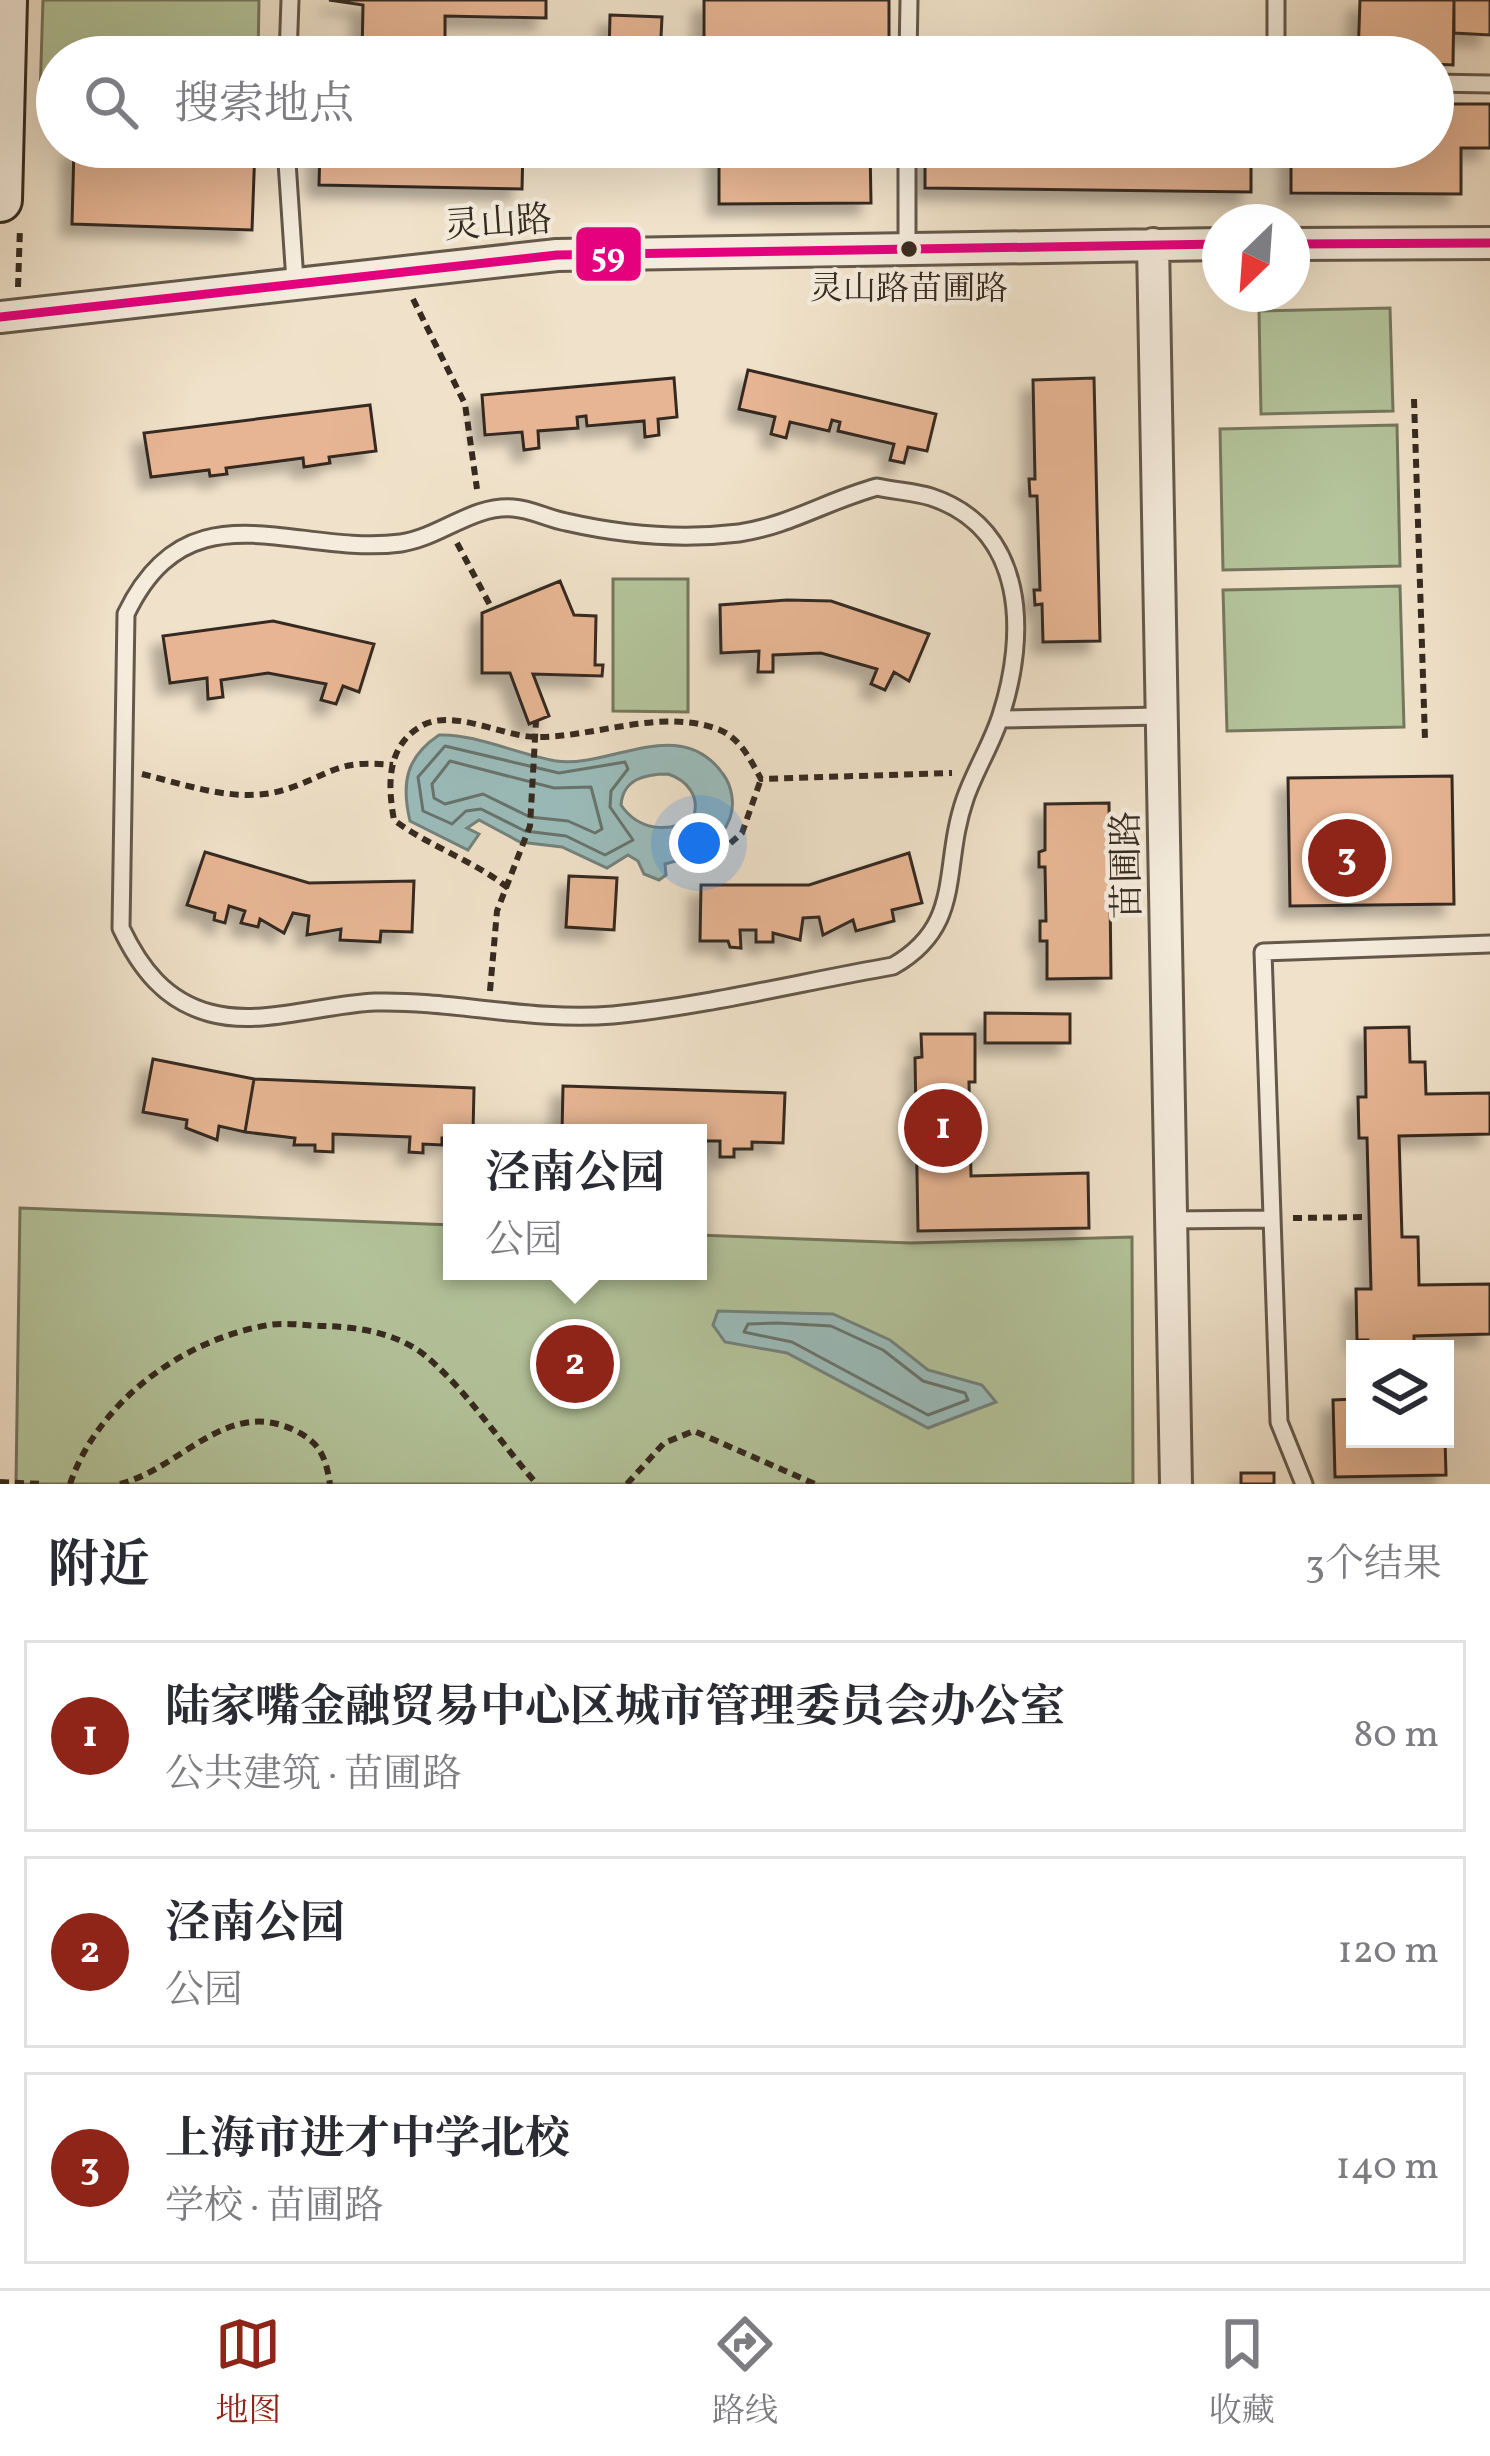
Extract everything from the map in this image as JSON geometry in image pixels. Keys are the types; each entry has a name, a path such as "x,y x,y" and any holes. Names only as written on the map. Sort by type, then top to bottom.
{"main road":[{"path":"0,200 5,0"}],"street":[{"path":"1310,244 1490,243"},
{"name":"苗圃路","path":"1153,244 1176,1484"},
{"name":"灵山路","path":"0,316 396,269 668,250 1202,244"}],"lane":[{"path":"289,36 290,0"},
{"path":"908,36 909,0"},
{"path":"1276,0 1276,36"},
{"path":"1454,83 1490,84"},
{"path":"288,168 296,281"},
{"path":"907,247 908,168"},
{"path":"877,488 934,498 983,531 1009,570 1018,617 1013,675 956,829 941,922 923,949 893,966 614,1015 490,1013 393,1002 262,1016 212,1014 171,995 139,966 121,928 126,614 142,579 188,544 235,531 401,543 449,529 480,510 514,508 662,538 741,533 796,520 834,499 877,488"},
{"path":"1000,718 1161,716"},
{"path":"1304,1484 1279,1422 1263,952 1490,944"},
{"path":"1171,1220 1271,1219"}],"path":[{"path":"396,269 465,404 480,510"},
{"path":"1414,399 1425,739"},
{"path":"449,529 492,609"},
{"path":"508,888 482,868 424,842 394,820 388,788 398,746 421,724 456,720 499,733 536,737 633,724 722,731 745,749 761,779 742,832 719,853"},
{"path":"490,1013 490,957 524,846 536,722"},
{"path":"123,769 209,791 254,795 284,790 355,761 393,765"},
{"path":"761,779 976,772"},
{"path":"1271,1219 1369,1217"},
{"path":"70,1484 92,1435 126,1394 206,1347 269,1325 342,1326 386,1334 427,1357 536,1484"},
{"path":"120,1484 142,1478 223,1425 275,1419 311,1438 326,1457 330,1484"},
{"path":"627,1484 664,1443 694,1431 815,1484"},
{"path":"0,1482 42,1484"}],"green space":[{"path":"43,0 259,0 258,36 42,36"},
{"path":"1390,308 1393,411 1261,414 1259,312"},
{"path":"1397,425 1400,566 1223,570 1220,429"},
{"path":"613,579 688,579 688,712 613,711"},
{"path":"1400,586 1404,727 1227,731 1223,590"},
{"path":"20,1208 443,1225 443,1280 707,1280 707,1235 911,1243 1132,1237 1133,1484 16,1484"}],"water":[{"path":"439,735 452,735 556,761 666,745 686,747 706,756 723,774 732,813 712,843 665,864 666,875 659,880 644,874 638,861 628,855 607,868 562,847 520,842 479,820 467,828 479,834 468,850 410,821 409,772","holes":["659,774 675,777 691,790 693,818 654,827 636,820 621,805 626,789 637,780"]},
{"path":"718,1311 833,1314 890,1340 928,1370 982,1385 996,1402 928,1428 787,1353 725,1342 713,1325"}],"building":[{"path":"329,0 546,0 546,18 445,16 445,36 362,36 363,5"},
{"path":"704,0 889,0 889,36 704,36"},
{"path":"1360,0 1454,0 1453,36 1359,36"},
{"path":"1454,0 1490,0 1490,35 1454,33"},
{"path":"610,15 662,17 661,36 610,36"},
{"path":"1454,104 1490,104 1490,148 1461,148 1461,194 1291,193 1291,168 1454,168"},
{"path":"73,168 254,168 252,230 72,224"},
{"path":"319,168 522,168 522,189 319,185"},
{"path":"719,168 870,168 871,203 719,204"},
{"path":"925,168 1251,168 1251,192 925,188"},
{"path":"748,370 936,414 927,451 908,447 904,463 890,460 894,444 838,431 840,422 832,420 829,431 790,422 786,438 771,434 775,417 739,409"},
{"path":"674,378 677,417 658,419 659,435 645,437 644,421 587,426 586,416 577,417 578,428 538,431 539,448 524,450 522,432 485,435 482,395"},
{"path":"1094,378 1100,641 1043,642 1042,604 1035,605 1034,590 1040,590 1037,496 1030,496 1029,479 1035,479 1033,380"},
{"path":"370,405 376,451 329,457 330,463 304,467 303,458 226,468 227,474 210,476 209,470 151,477 144,433"},
{"path":"560,581 574,615 596,616 595,665 603,665 602,676 533,674 549,716 529,724 510,673 482,673 482,613"},
{"path":"831,601 929,634 909,681 894,672 885,690 871,684 877,669 821,653 773,655 773,672 758,672 759,651 721,653 720,605"},
{"path":"273,621 374,644 359,692 343,686 336,704 321,700 326,684 268,673 221,680 223,697 208,699 207,678 170,683 163,636"},
{"path":"1452,776 1454,904 1290,906 1288,778"},
{"path":"1109,803 1111,978 1047,979 1047,941 1040,941 1040,921 1046,921 1045,867 1039,867 1039,852 1045,850 1045,804"},
{"path":"205,852 309,883 414,881 412,932 381,931 380,942 340,940 341,929 307,935 309,916 293,913 284,933 260,919 258,927 241,923 245,911 229,906 225,923 214,920 215,913 187,905"},
{"path":"909,853 922,903 892,910 894,921 856,931 853,920 823,935 819,917 803,918 800,940 773,933 773,942 756,942 756,930 740,930 741,948 730,947 728,941 700,941 701,885 809,885"},
{"path":"569,876 617,878 614,930 566,927"},
{"path":"985,1013 1070,1014 1070,1043 985,1043"},
{"path":"1409,1027 1410,1062 1425,1062 1426,1094 1490,1093 1490,1134 1399,1136 1402,1237 1418,1237 1419,1285 1490,1284 1490,1334 1357,1340 1356,1289 1371,1289 1367,1138 1359,1138 1358,1097 1366,1097 1365,1028"},
{"path":"921,1034 975,1034 975,1082 969,1082 971,1176 1088,1173 1089,1228 918,1231 915,1058 922,1057"},
{"path":"153,1059 254,1079 245,1132 219,1126 217,1140 186,1128 187,1120 143,1112"},
{"path":"254,1079 474,1088 473,1124 443,1124 442,1145 423,1144 423,1153 409,1152 410,1137 333,1134 333,1152 315,1151 315,1145 294,1145 295,1138 245,1132"},
{"path":"563,1086 785,1093 783,1143 752,1142 752,1149 734,1149 734,1157 720,1157 720,1141 707,1141 707,1124 562,1124"},
{"path":"1346,1399 1346,1448 1445,1448 1446,1475 1335,1477 1333,1400"},
{"path":"1241,1473 1274,1473 1274,1484 1241,1484"}],"transit line":[{"name":"59","path":"1310,244 1490,243"},
{"name":"59","path":"0,317 557,255 1202,244"}],"place":[{"name":"灵山路苗圃路","path":"909,249"},
{"name":"上海市进才中学北校","path":"1347,858"},
{"name":"陆家嘴金融贸易中心区城市管理委员会办公室","path":"943,1128"},
{"name":"泾南公园","path":"575,1364"}]}
